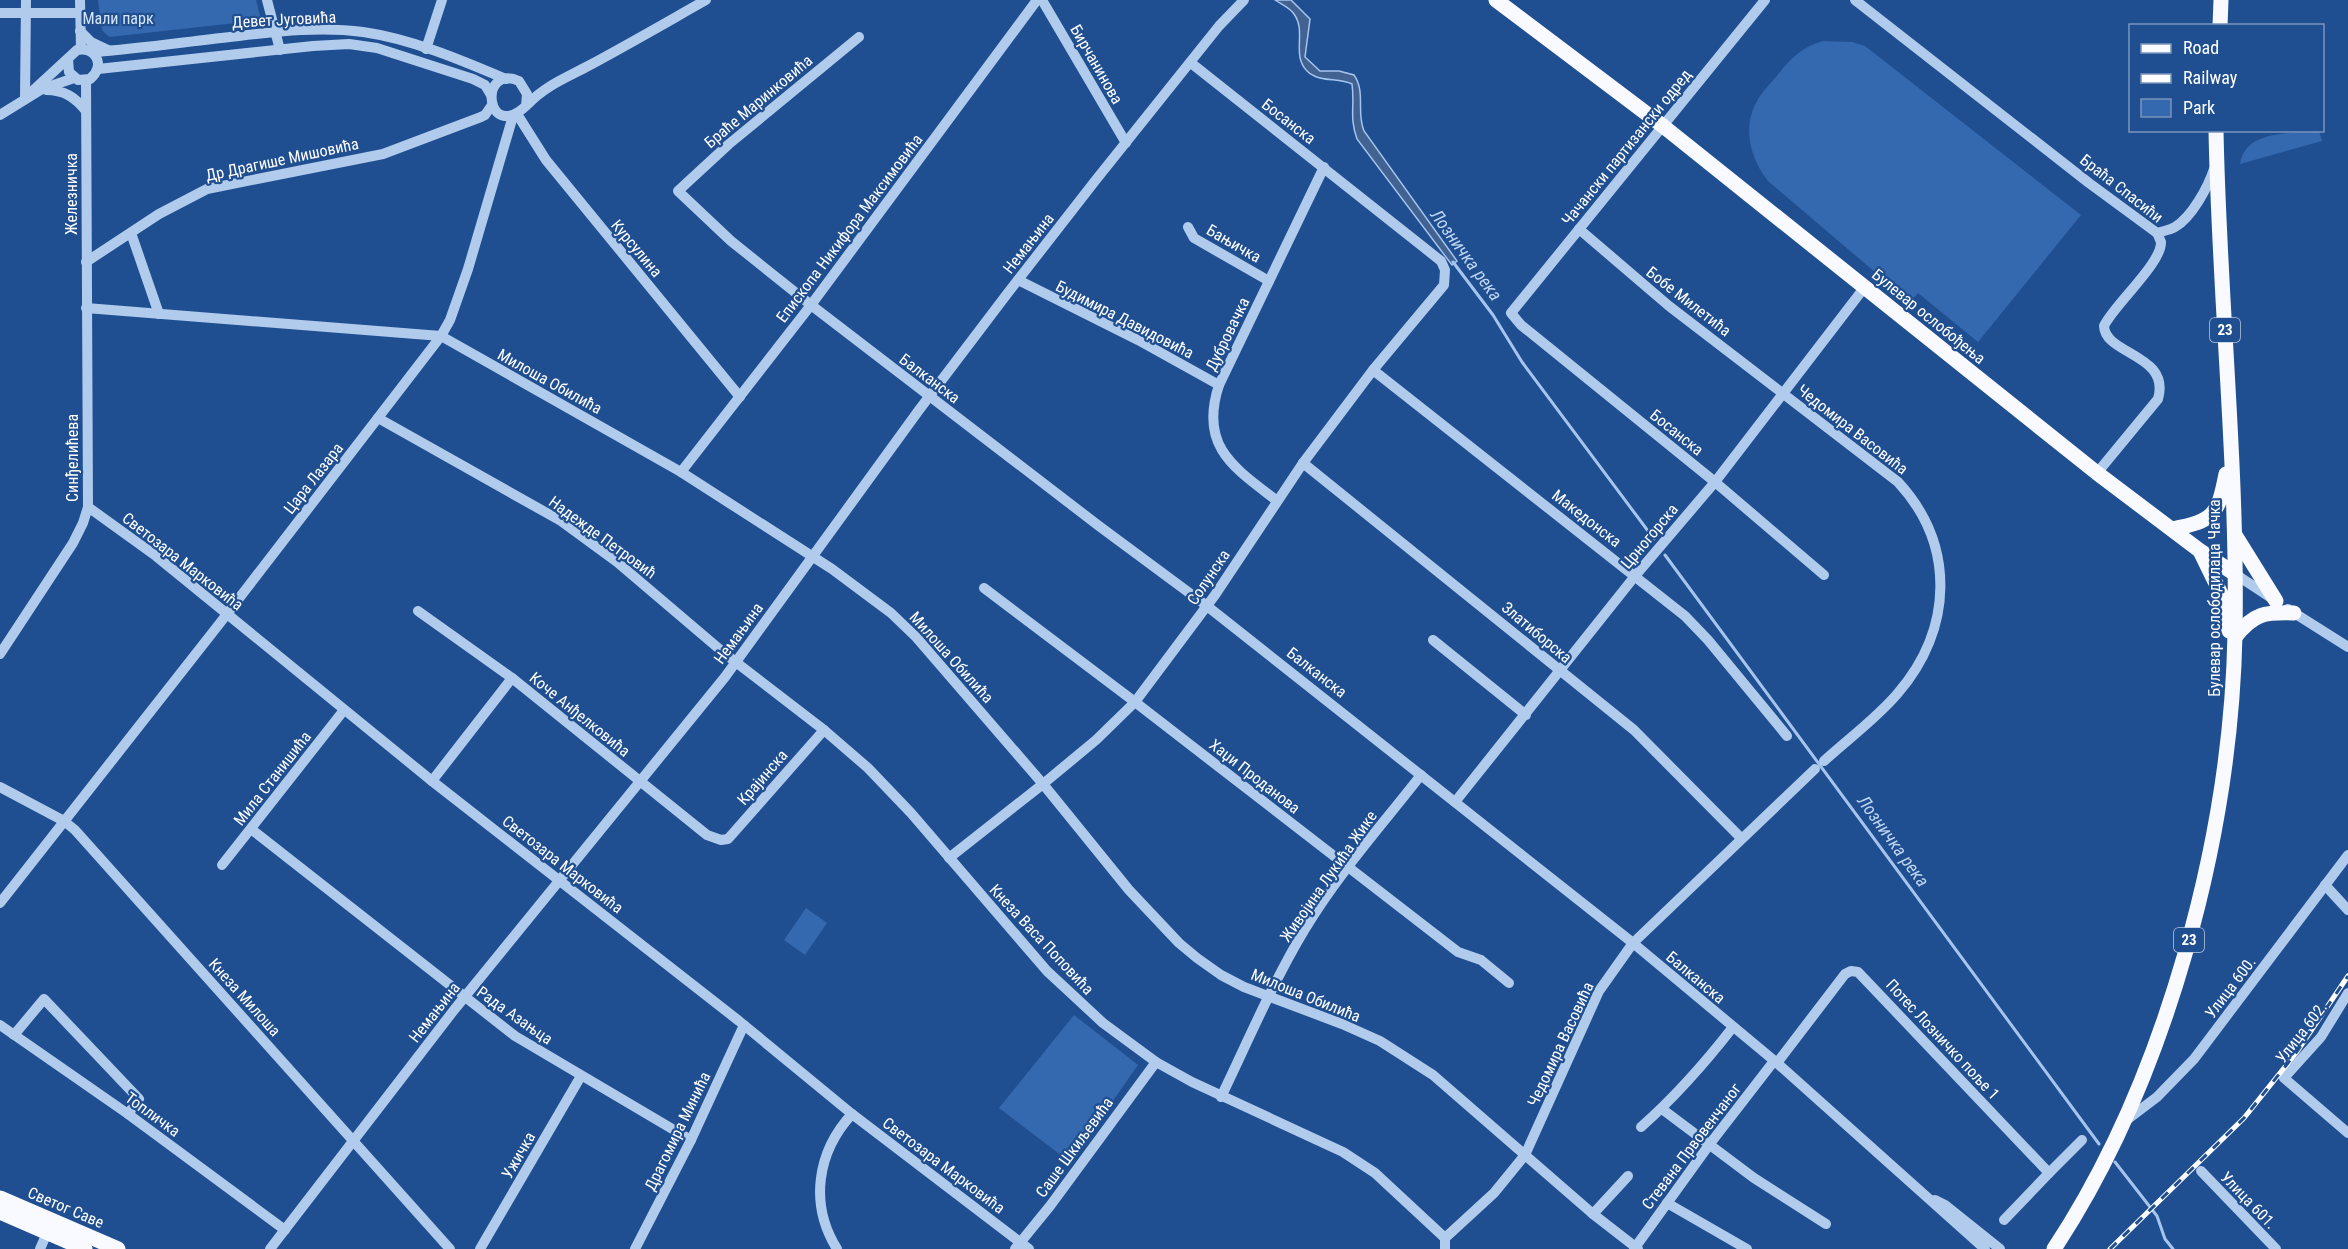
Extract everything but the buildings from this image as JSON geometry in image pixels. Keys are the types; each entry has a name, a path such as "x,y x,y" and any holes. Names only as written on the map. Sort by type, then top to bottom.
{"main road":[{"path":"2220,24 2221,0"},
{"name":"Булевар ослобођења","path":"1504,2 2097,473 2199,550 2235,574"},
{"name":"Булевар ослободилаца Чачка","path":"2054,1246 2085,1197 2121,1124 2151,1055 2171,997 2202,890 2224,768 2231,711 2235,643 2235,534 2216,132"},
{"path":"2172,529 2198,522 2217,508 2231,457"},
{"path":"2235,534 2276,601"},
{"path":"2199,550 2221,594 2235,643"},
{"path":"2235,643 2247,623 2260,615 2272,612 2294,613"},
{"name":"Светог Саве","path":"0,1198 118,1249"},
{"name":"Светог Саве","path":"0,1212 85,1249"}],"street":[{"path":"25,98 26,0"},
{"path":"80,0 81,49"},
{"path":"267,0 280,50"},
{"path":"426,49 442,0"},
{"path":"545,87 522,84 507,79 496,84 491,100 500,114 518,112 545,87 574,74 706,0"},
{"name":"Епископа Никифора Максимовића","path":"681,472 811,305 1037,0"},
{"name":"Бирчанинова","path":"1042,0 1126,143"},
{"name":"Немањина","path":"270,1249 465,998 736,663 929,395 1191,63 1235,0"},
{"name":"Немањина","path":"1219,26 1244,0"},
{"name":"Чачански партизански одред","path":"1510,313 1765,0"},
{"name":"Браћа Спасићи","path":"1855,0 2089,183 2157,233 2161,241 2153,262 2104,326 2107,336 2153,369 2160,382 2158,399 2097,473"},
{"path":"0,13 79,13"},
{"path":"80,31 96,46 111,51"},
{"name":"Девет Југовића","path":"93,52 277,32 348,31 377,35 426,49 481,67 507,79"},
{"name":"Браће Маринковића","path":"678,191 729,144 859,37"},
{"name":"Девет Југовића","path":"98,69 349,44 377,48 473,79 485,85 491,100"},
{"path":"0,115 42,89 75,78 86,80 94,76 98,69 98,60 93,52 81,49 73,52 25,98"},
{"path":"68,59 69,72 75,78"},
{"name":"Босанска","path":"1191,63 1441,261 1445,274"},
{"name":"Железничка","path":"86,80 86,308"},
{"path":"518,112 527,94 522,84"},
{"path":"42,89 63,92 79,102 86,111"},
{"name":"Др Драгише Мишовића","path":"86,262 174,205 207,189 383,154 486,115 491,100"},
{"name":"Цара Лазара","path":"0,903 441,336 450,320 468,269 518,112"},
{"name":"Курсулина","path":"518,112 546,160 740,397"},
{"path":"2157,233 2175,228 2192,209 2207,187 2217,160"},
{"name":"Дубровачка","path":"1276,501 1236,469 1224,454 1213,428 1212,415 1219,385 1324,167"},
{"name":"Балканска","path":"678,191 731,241 811,305 1207,606 1633,943 1776,1062 1981,1248"},
{"name":"Бањичка","path":"1188,227 1194,238 1269,281"},
{"name":"Бобе Милетића","path":"1579,229 1661,299 1782,393"},
{"path":"131,233 159,314"},
{"name":"Солунска","path":"949,858 1096,740 1135,702 1207,606 1303,463 1373,370 1443,289 1445,274"},
{"name":"Будимира Давидовића","path":"1018,280 1138,340 1219,385"},
{"name":"Црногорска","path":"1455,802 1635,576 1715,482 1864,288"},
{"name":"Милоша Обилића","path":"86,308 441,336 681,472 813,557 891,613 916,637 1043,784 1129,890 1179,943 1221,975 1268,996 1342,1024 1380,1041 1407,1057 1433,1075 1593,1214 1636,1248"},
{"name":"Синђелићева","path":"0,654 73,543 88,507 86,308"},
{"name":"Босанска","path":"1510,313 1521,325 1715,482 1824,575"},
{"name":"Македонска","path":"1373,370 1685,616 1708,640 1788,736"},
{"name":"Чедомира Васовића","path":"1782,393 1898,482 1913,498 1924,515 1939,556 1940,600 1935,628 1913,674 1897,694 1824,761"},
{"name":"Надежде Петровић","path":"378,418 561,521 617,562 736,663"},
{"name":"Златиборска","path":"1303,463 1634,730 1741,838"},
{"name":"Светозара Марковића","path":"88,507 156,556 432,781 744,1025 852,1114 1022,1247"},
{"name":"Булевар ослобођења","path":"2235,574 2348,647"},
{"name":"Хаџи Проданова","path":"984,588 1458,952 1480,960 1509,983"},
{"name":"Коче Анђелковића","path":"418,611 512,678 640,783 708,835 721,840"},
{"path":"1433,640 1526,715"},
{"name":"Кнеза Васа Поповића","path":"736,663 824,730 868,768 1047,971 1102,1023 1156,1062 1221,1097 1343,1152 1375,1173 1445,1244"},
{"path":"432,781 512,678"},
{"name":"Мила Станишића","path":"222,865 344,710"},
{"name":"Крајинска","path":"721,840 728,839 824,730"},
{"name":"Чедомира Васовића","path":"1445,1244 1494,1193 1525,1155 1599,991 1633,943 1815,769"},
{"name":"Живојина Лукића Жике","path":"1221,1097 1268,996 1306,928 1348,868 1421,775"},
{"name":"Кнеза Милоша","path":"0,787 64,821 75,830 450,1249"},
{"name":"Рада Азањца","path":"251,829 515,1036 691,1140"},
{"name":"Улица 600.","path":"2121,1124 2157,1097 2194,1059 2348,855"},
{"path":"2325,885 2348,910"},
{"name":"Потес Лозничко поље 1","path":"1776,1062 1845,974 1851,971 1858,972 2049,1173"},
{"name":"Улица 602.","path":"2348,993 2321,1037 2284,1078 2348,1133"},
{"path":"14,1035 44,999 139,1100 128,1114"},
{"name":"Топличка","path":"0,1025 128,1114 285,1230"},
{"name":"Драгомира Минића","path":"635,1249 691,1140 744,1025"},
{"path":"1641,1127 1662,1109 1711,1055 1732,1027"},
{"name":"Саше Шкиљевића","path":"1022,1247 1156,1062"},
{"name":"Стевана Првовенчаног","path":"1636,1248 1709,1145 1776,1062"},
{"name":"Ужичка","path":"480,1249 581,1076"},
{"path":"1662,1109 1754,1178 1826,1224"},
{"path":"837,1249 824,1224 821,1210 819,1193 821,1173 827,1150 852,1114"},
{"path":"2004,1220 2082,1140"},
{"name":"Улица 601.","path":"2201,1172 2276,1249"},
{"path":"1593,1214 1628,1176"},
{"name":"Балканска","path":"1924,1195 1945,1205 2000,1249"},
{"path":"1667,1203 1747,1249"},
{"path":"40,1249 47,1233"}],"green space":[{"name":"Мали парк","path":"98,0 256,0 260,16 254,21 109,37 102,30"},
{"path":"1823,41 1852,42 1865,46 2081,215 1978,342 1918,293 1910,302 1768,181 1757,163 1750,144 1749,133 1756,103 1765,89 1791,60 1808,47"},
{"path":"2319,132 2322,141 2240,164 2249,146 2265,137"},
{"path":"806,908 827,923 805,955 784,940"},
{"path":"1074,1015 1138,1065 1070,1162 999,1108"}],"shaded area":[{"path":"1275,0 1291,0 1310,19 1305,57 1320,71 1339,71 1354,75 1360,88 1364,131 1457,261 1452,265 1357,139 1353,124 1352,84 1323,79 1307,71 1300,58 1298,21 1290,10"}],"waterway":[{"name":"Лозничка река","path":"1453,262 1493,315 1522,362 1654,539"},
{"name":"Лозничка река","path":"1665,555 2099,1144"},
{"path":"2115,1162 2157,1216 2165,1239 2173,1249"}],"railway":[{"path":"2110,1249 2244,1118 2296,1053 2348,976"}]}
